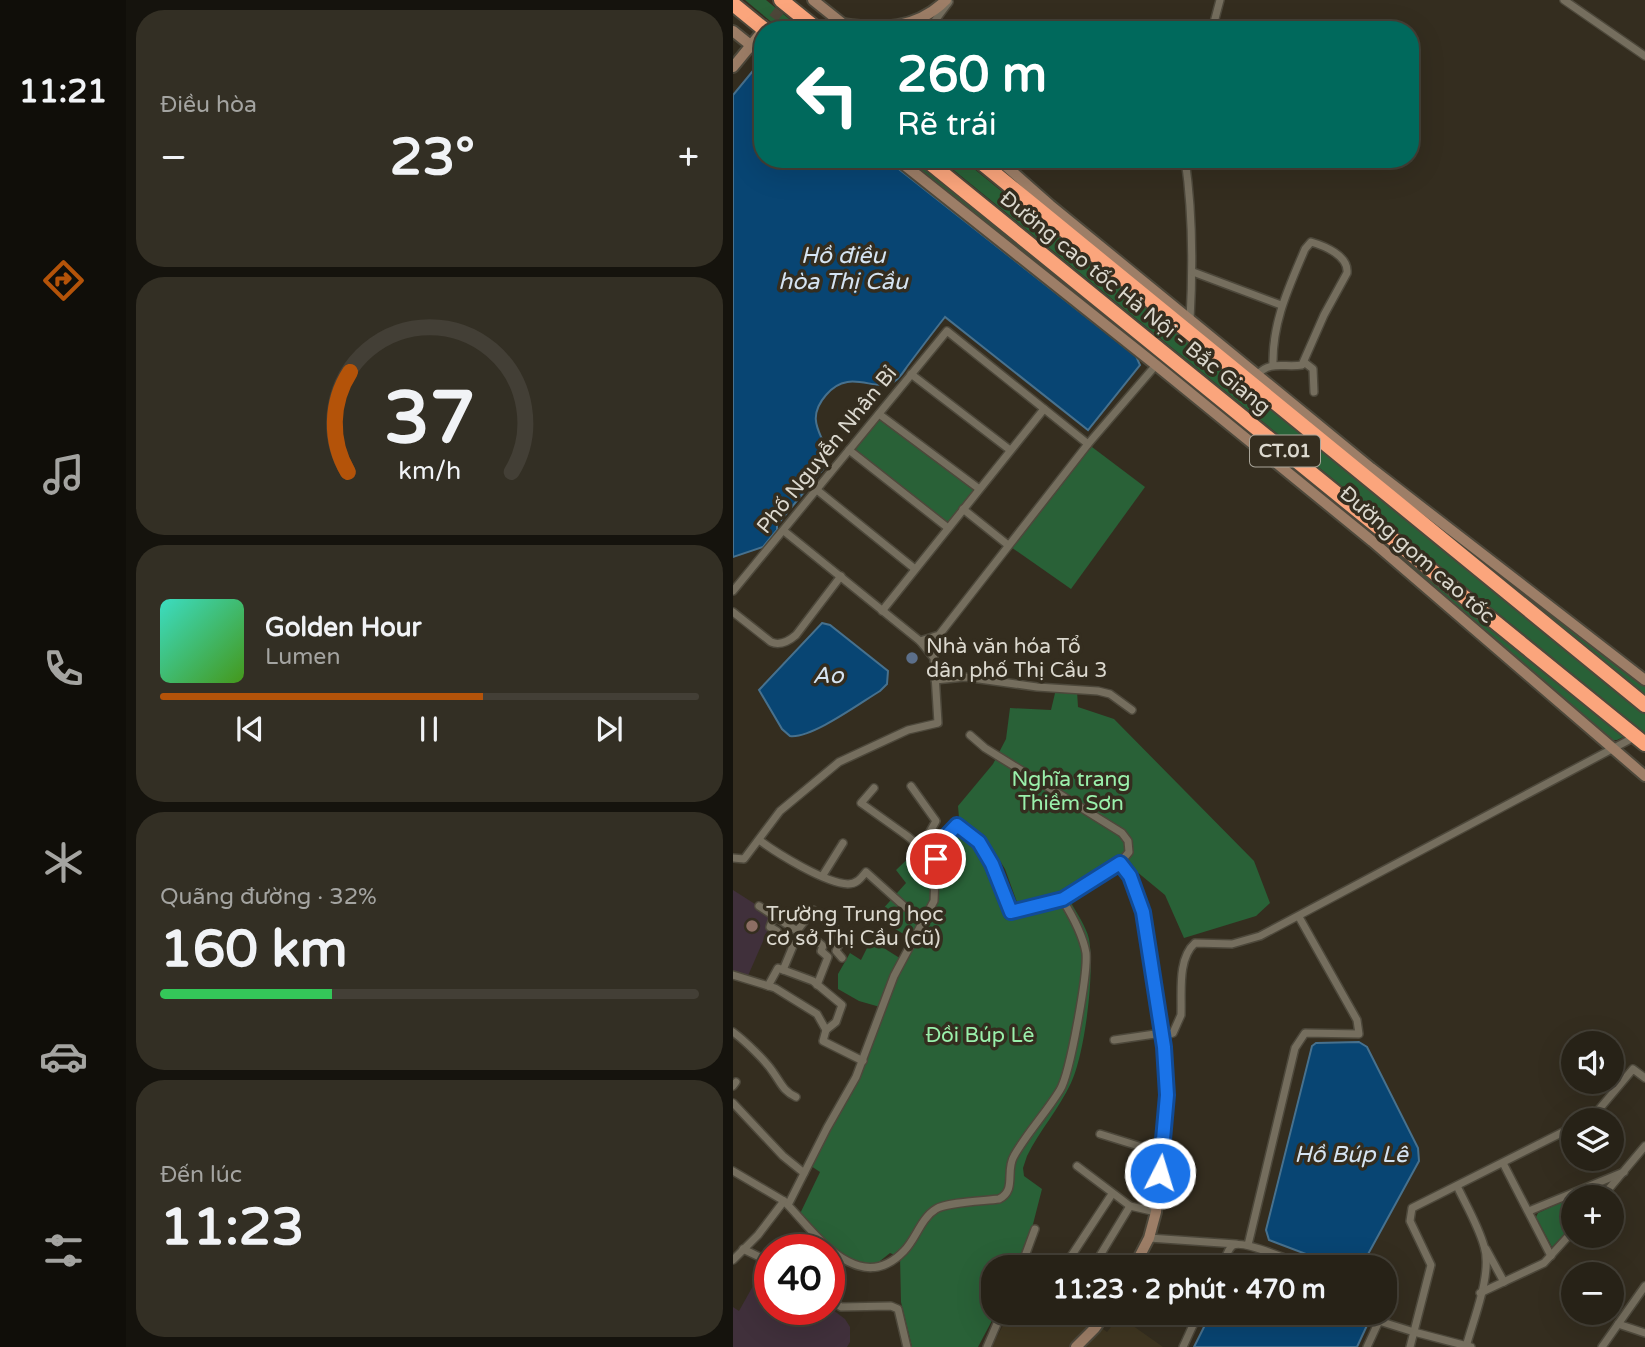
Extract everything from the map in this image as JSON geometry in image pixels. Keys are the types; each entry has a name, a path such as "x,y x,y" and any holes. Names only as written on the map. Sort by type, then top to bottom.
{"highway":[{"path":"786,0 808,21"},
{"path":"733,4 754,24"},
{"name":"Đường cao tốc Hà Nội - Bắc Giang","path":"936,168 1645,744"},
{"name":"Đường cao tốc Hà Nội - Bắc Giang","path":"988,168 1645,705"}],"main road":[{"path":"812,0 838,21"},
{"path":"913,21 929,14 948,0"},
{"path":"733,31 754,48"},
{"path":"733,67 754,42"},
{"name":"Đường gom cao tốc","path":"908,168 1157,365 1372,541 1645,776"},
{"name":"Đường gom cao tốc","path":"1009,168 1371,468 1645,680"},
{"path":"1120,863 1130,876 1143,912 1162,1035 1167,1095 1156,1212 1149,1238 1140,1255"},
{"path":"1076,1347 1093,1325"}],"street":[{"path":"934,21 948,0"},
{"path":"1214,21 1220,0"},
{"path":"1564,0 1645,56"},
{"path":"1186,168 1193,272 1190,320"},
{"path":"1257,375 1273,365 1298,366 1304,362 1347,273 1346,262 1311,242 1305,249 1281,305 1274,337 1273,365"},
{"path":"1193,272 1281,305"},
{"name":"Phố Nguyễn Nhân Bỉ","path":"733,591 947,331 1044,409"},
{"path":"1304,362 1313,369 1314,392"},
{"path":"920,641 939,635 1088,444 1157,365"},
{"path":"911,374 1010,450"},
{"path":"882,611 1044,409 1088,444"},
{"path":"879,414 979,488"},
{"path":"849,450 948,528"},
{"path":"817,490 915,569"},
{"path":"963,509 1008,545"},
{"path":"733,858 744,859 780,811 839,762 908,730 938,723 934,658 920,641 784,531"},
{"path":"733,612 771,642 775,644 788,641 802,628 841,576"},
{"path":"935,680 965,677 1037,687 1098,691 1110,694 1132,710"},
{"path":"733,1260 786,1203 863,1061 894,976 934,901 936,851 957,825 979,842 992,864 1011,912 1063,899 1120,863 1129,852 1128,841 1122,833 985,748 970,734"},
{"path":"1114,1040 1173,1033 1181,1015 1182,978 1189,949 1195,943 1232,944 1249,940 1299,917 1628,740"},
{"path":"874,788 861,803 925,850 927,837 936,821 911,786"},
{"path":"759,839 782,857 850,884 859,881 866,872 905,906"},
{"path":"823,875 843,843"},
{"path":"733,1171 786,1203 838,1257 854,1265 873,1266 893,1261 906,1250 934,1210 1005,1196 1009,1191 1012,1159 1062,1087 1074,1042 1086,959 1085,949 1063,899"},
{"path":"759,906 797,931 813,910 838,931 836,936 841,939 836,951 842,958"},
{"path":"774,916 770,927 777,931 777,937 793,946 783,970"},
{"path":"1248,1245 1300,1038 1305,1033 1359,1034 1357,1020 1299,917"},
{"path":"817,985 827,957 821,951 823,946 818,942"},
{"path":"767,986 778,968 817,985 841,1005 836,1022 826,1030 823,1041 863,1061"},
{"path":"733,975 767,986 817,1014 826,1030"},
{"path":"733,1032 773,1071 787,1093 795,1097"},
{"path":"1600,1108 1633,1069 1645,1078"},
{"path":"733,1103 783,1156 804,1173"},
{"path":"1410,1347 1431,1265 1410,1221 1409,1213 1415,1206 1561,1133"},
{"path":"1101,1134 1161,1153"},
{"path":"1613,1185 1645,1146"},
{"path":"1503,1163 1551,1256"},
{"path":"1077,1166 1130,1206 1156,1212"},
{"path":"1529,1211 1624,1172"},
{"path":"1457,1186 1484,1246 1504,1282"},
{"path":"1072,1255 1112,1194"},
{"path":"1100,1255 1130,1206"},
{"path":"1025,1255 1035,1229"},
{"path":"1149,1238 1248,1245 1275,1255"},
{"path":"1228,1255 1232,1246 1237,1244"},
{"path":"1480,1293 1544,1263 1561,1245"},
{"path":"1397,1325 1468,1347 1486,1271 1484,1246"},
{"path":"743,1249 754,1254"},
{"path":"1624,1316 1645,1286"},
{"path":"845,1307 891,1306 898,1309 907,1347"},
{"path":"987,1347 996,1325"},
{"path":"1183,1347 1193,1325"},
{"path":"1367,1347 1375,1325"},
{"path":"1602,1347 1617,1325"},
{"path":"1621,1325 1645,1333"}],"shaded area":[{"name":"Trường Trung học cơ sở Thị Cầu (cũ)","path":"733,890 774,916 747,978 733,972"},
{"path":"754,1284 754,1325 845,1325 845,1319 850,1327 850,1342 847,1347 733,1347 733,1307 739,1311"},
{"path":"1003,1325 1090,1325 1069,1347 991,1347"},
{"path":"1113,1325 1131,1325 1163,1347 1080,1347 1100,1327 1107,1332"}],"green space":[{"path":"745,0 766,0 792,21 770,21"},
{"path":"915,168 929,168 1625,736 1610,740 1101,314"},
{"path":"951,168 973,168 1645,714 1645,733"},
{"path":"992,168 1000,168 1645,686 1645,699"},
{"path":"879,414 978,488 948,528 849,450"},
{"path":"1088,444 1145,487 1071,589 1008,545"},
{"name":"Nghĩa trang Thiềm Sơn","path":"1056,689 1077,691 1078,707 1114,719 1254,861 1270,903 1256,916 1184,938 1165,895 1119,857 1070,892 1018,905 1005,869 984,835 959,818 958,806 993,764 1006,739 1010,708 1051,710"},
{"name":"Đồi Búp Lê","path":"956,819 981,840 1002,875 1018,915 1050,910 1070,901 1083,924 1091,953 1090,991 1076,1070 1066,1093 1027,1156 1023,1168 1024,1176 1042,1189 1032,1228 1021,1255 981,1255 981,1325 990,1325 978,1347 912,1347 901,1302 900,1257 890,1253 875,1265 845,1262 845,1234 811,1234 797,1220 820,1172 808,1164 856,1078 880,1007 859,1001 838,989 838,974 850,953 861,960 871,940 906,962 917,942 885,923 881,911 906,883 896,870 917,850 928,851"},
{"path":"1561,1202 1561,1238 1552,1247 1536,1217 1538,1213"}],"water":[{"name":"Hồ điều hòa Thị Cầu","path":"754,70 754,168 897,168 1136,356 1140,365 1088,430 945,317 895,381 880,385 844,383 826,395 816,416 826,449 825,467 812,481 808,478 804,481 809,486 763,547 733,557 733,95"},
{"name":"Ao","path":"822,623 830,625 888,671 887,684 822,726 810,732 790,736 782,729 759,690"},
{"name":"Hồ Búp Lê","path":"1359,1042 1367,1047 1418,1148 1419,1161 1368,1255 1308,1255 1269,1240 1266,1230 1312,1046 1316,1043"},
{"path":"1205,1325 1367,1325 1357,1347 1194,1347"}],"tunnel":[{"path":"771,21 787,1"}],"place":[{"name":"Nhà văn hóa Tổ dân phố Thị Cầu 3","path":"912,658"},
{"name":"Trường Trung học cơ sở Thị Cầu (cũ)","path":"752,926"}],"route":[{"path":"936,859 939,844 957,825 979,842 1002,885 1011,912 1063,899 1120,863 1130,876 1143,912 1164,1047 1167,1095 1160,1173"}]}
